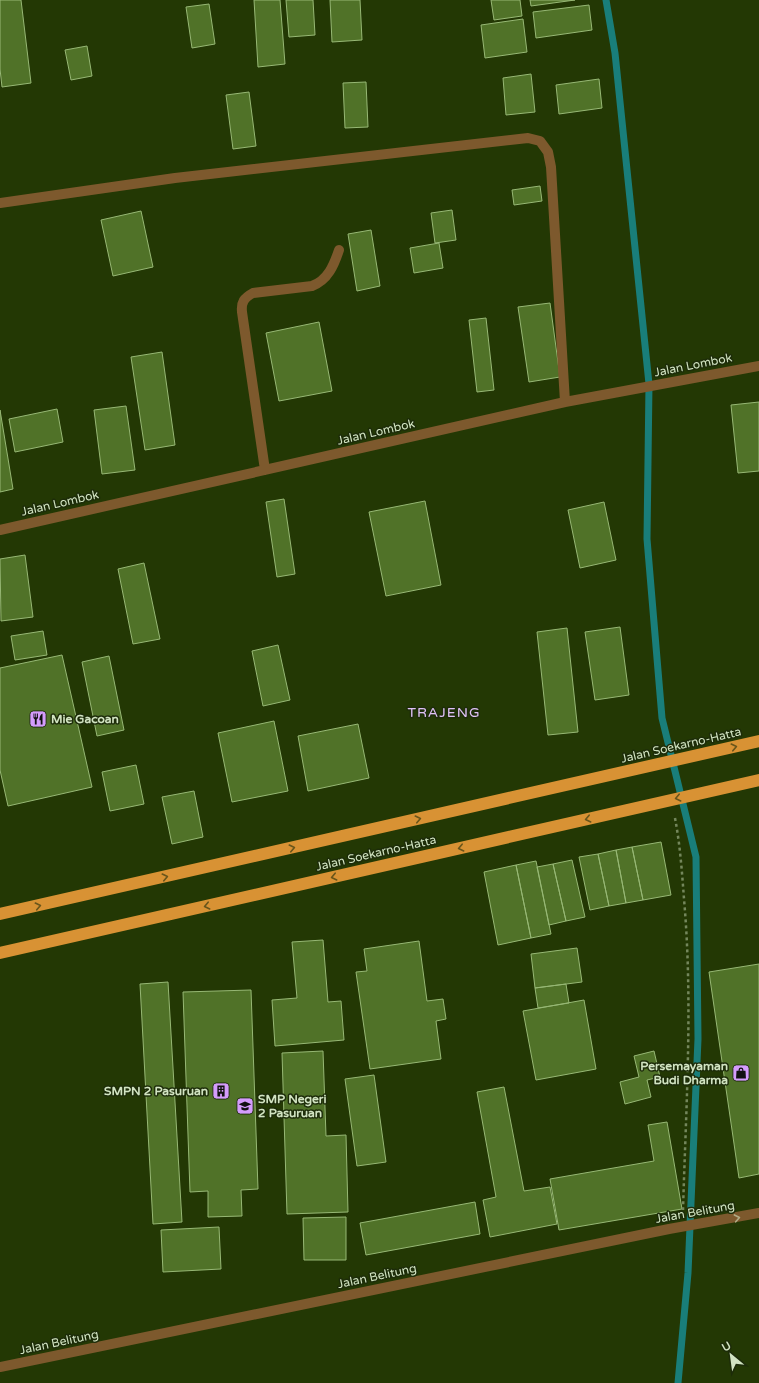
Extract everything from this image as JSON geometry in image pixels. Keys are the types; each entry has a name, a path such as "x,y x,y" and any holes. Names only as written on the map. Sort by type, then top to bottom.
{"highway":[{"name":"Jalan Soekarno-Hatta","path":"0,914 759,741"},
{"name":"Jalan Soekarno-Hatta","path":"0,953 759,780"}],"street":[{"path":"0,203 175,178 520,139 535,139 544,145 550,158 565,402"},
{"path":"265,470 241,306 242,301 253,293 312,286 321,283 326,278 336,260 339,250"},
{"name":"Jalan Lombok","path":"0,530 565,402 759,366"},
{"name":"Jalan Belitung","path":"0,1367 668,1229 759,1213"}],"path":[{"path":"671,799 677,829 682,872 686,915 689,990 683,1212"}],"building":[{"path":"0,0 21,0 31,83 2,87 0,69"},
{"path":"254,0 280,0 285,64 258,67"},
{"path":"286,0 313,0 315,35 289,37"},
{"path":"330,0 360,0 362,40 332,42"},
{"path":"491,0 520,0 522,16 494,20"},
{"path":"530,0 575,0 531,6"},
{"path":"209,4 215,44 192,48 186,7"},
{"path":"589,5 592,30 536,38 533,12"},
{"path":"523,19 527,52 485,58 481,25"},
{"path":"87,46 92,76 71,80 65,50"},
{"path":"531,74 535,112 506,115 503,78"},
{"path":"599,79 602,108 559,114 556,85"},
{"path":"366,82 368,127 345,128 343,83"},
{"path":"249,92 256,146 233,149 226,95"},
{"path":"540,186 542,201 514,205 512,190"},
{"path":"452,210 456,240 435,243 431,213"},
{"path":"141,211 153,267 113,276 101,220"},
{"path":"371,230 380,286 357,291 348,234"},
{"path":"439,243 443,268 414,273 410,248"},
{"path":"550,303 560,377 529,382 518,307"},
{"path":"486,318 494,390 477,392 469,320"},
{"path":"319,322 332,391 279,401 266,333"},
{"path":"162,352 175,445 145,450 131,357"},
{"path":"759,402 759,471 738,473 731,405"},
{"path":"126,406 135,470 102,474 94,410"},
{"path":"57,409 63,442 15,452 9,419"},
{"path":"0,410 13,489 0,492"},
{"path":"284,499 295,574 277,577 266,502"},
{"path":"425,501 441,585 386,596 369,512"},
{"path":"604,502 616,560 580,568 568,510"},
{"path":"25,555 33,617 1,621 0,559"},
{"path":"144,563 160,639 133,644 118,569"},
{"path":"620,627 629,695 595,700 585,632"},
{"path":"567,628 578,732 548,735 537,632"},
{"path":"43,631 47,655 15,660 11,636"},
{"path":"278,645 290,700 263,706 252,651"},
{"name":"Mie Gacoan","path":"62,655 92,787 8,806 0,770 0,668"},
{"path":"109,656 124,730 97,736 82,662"},
{"path":"274,721 288,791 232,802 218,733"},
{"path":"358,724 369,778 308,791 298,736"},
{"path":"136,765 144,804 110,811 102,772"},
{"path":"194,791 203,837 172,844 162,797"},
{"path":"661,842 671,895 643,900 632,847"},
{"path":"632,847 643,900 626,903 616,850"},
{"path":"616,850 626,903 609,906 598,854"},
{"path":"598,854 609,906 590,910 579,857"},
{"path":"572,860 585,917 566,921 553,864"},
{"path":"536,861 551,934 531,938 516,865"},
{"path":"553,864 566,921 549,925 537,867"},
{"path":"516,865 531,938 498,945 484,872"},
{"path":"323,940 328,1002 341,1001 344,1040 275,1046 272,1000 297,998 292,942"},
{"path":"419,941 427,1001 443,999 446,1019 436,1021 441,1059 370,1069 356,972 367,971 364,949"},
{"path":"577,948 582,982 535,988 531,954"},
{"name":"Persemayaman Budi Dharma","path":"759,964 759,1174 739,1178 709,972"},
{"name":"SMPN 2 Pasuruan","path":"168,982 182,1222 153,1224 140,984"},
{"path":"566,984 569,1003 538,1008 535,988"},
{"name":"SMPN 2 Pasuruan","path":"251,990 258,1189 241,1190 242,1216 208,1217 208,1191 190,1192 183,992"},
{"path":"584,1000 596,1069 536,1080 523,1011"},
{"path":"323,1051 326,1136 346,1135 348,1212 287,1214 282,1053"},
{"path":"654,1051 660,1077 647,1080 651,1097 625,1104 620,1082 639,1077 634,1056"},
{"path":"374,1075 386,1162 357,1166 345,1079"},
{"path":"504,1087 524,1191 550,1187 557,1224 490,1237 483,1200 496,1197 477,1092"},
{"path":"667,1122 682,1209 559,1230 550,1179 654,1161 648,1125"},
{"path":"475,1202 480,1234 366,1255 360,1223"},
{"path":"346,1217 346,1260 304,1260 303,1218"},
{"path":"219,1227 221,1269 163,1272 161,1230"}],"waterway":[{"path":"606,0 615,53 649,384 647,539 662,718 696,857 698,1039 688,1273 678,1383"}],"place":[{"name":"Mie Gacoan","path":"38,719"},
{"name":"Persemayaman Budi Dharma","path":"741,1073"},
{"name":"SMPN 2 Pasuruan","path":"221,1091"},
{"name":"SMP Negeri 2 Pasuruan","path":"245,1106"}],"district":[{"name":"TRAJENG","path":"444,712"}]}
